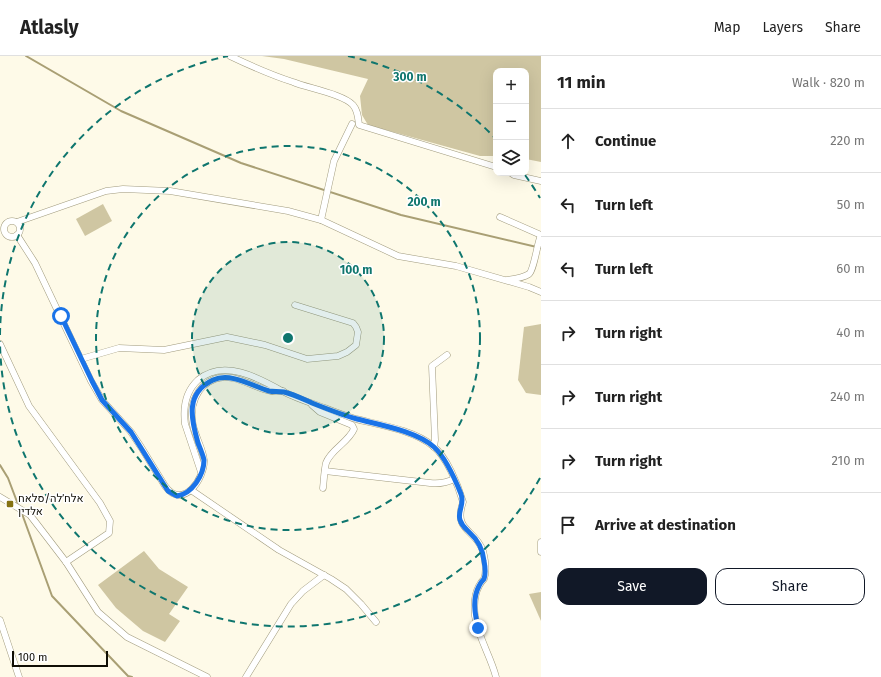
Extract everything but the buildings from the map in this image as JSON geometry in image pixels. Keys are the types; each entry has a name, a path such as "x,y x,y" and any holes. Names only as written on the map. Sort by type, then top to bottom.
{"street":[{"path":"230,56 294,83 336,95 352,104 358,113 358,125 493,166"},
{"path":"321,220 334,161 352,124"},
{"path":"518,176 541,181"},
{"path":"0,238 7,222 17,222 106,191 123,189 170,191 288,211 321,220 398,256 456,266 506,280 541,292"},
{"path":"500,217 541,235 532,270 528,275 506,280"},
{"path":"17,222 20,229 17,236"},
{"path":"4,231 9,236 17,236"},
{"path":"17,236 35,263 102,400 131,432 168,491 177,496 183,495 191,490 201,472 204,460 192,424 192,410 194,400 198,392 214,379 230,378 270,391 283,392 357,419 381,424 408,434 434,447 444,460 454,479 463,502 460,510 460,521 480,544 483,551 485,570 484,578 476,594 475,617 496,677"},
{"path":"81,359 119,348 164,350 227,337 265,346 307,359 338,356 347,352 356,345 358,332 353,323 295,304"},
{"path":"0,344 29,406 100,503 110,521 109,533 66,562"},
{"path":"434,447 432,366 447,355"},
{"path":"308,402 320,412 352,425 354,429 348,439 331,455 326,463 323,488"},
{"path":"325,471 440,484 454,479"},
{"path":"191,490 279,550 324,575 346,590 361,604 376,622"},
{"path":"0,497 30,515 66,562 98,612 127,637 207,677"},
{"path":"541,542 541,552"},
{"path":"246,677 291,604 303,591 324,575"},
{"path":"0,620 19,677"}],"shaded area":[{"path":"262,56 541,56 541,162 529,160 529,68 493,68 493,156 480,156 368,125 362,115 360,96 368,79 284,59"},
{"path":"103,204 112,221 85,236 76,219"},
{"path":"541,324 541,395 526,393 518,380 524,327"},
{"path":"144,551 159,569 188,587 169,614 180,621 165,642 143,631 116,608 98,585"},
{"path":"541,592 541,621 529,594"}],"waterway":[{"path":"26,56 121,111 241,163 401,215 541,248"},
{"path":"0,465 8,478 19,507"},
{"path":"21,511 52,596 128,676 132,677"}],"place":[{"name":"אלח׳לה/סלאח אלדין","path":"10,504"}],"route":[{"path":"61,316 102,400 121,423 131,432 168,491 177,496 183,495 191,490 201,472 204,460 192,424 192,410 194,400 198,392 214,379 230,378 270,391 283,392 357,419 381,424 408,434 434,447 444,460 461,494 463,502 459,516 460,521 480,544 483,551 485,570 484,578 476,594 475,604 475,617 478,628"}]}
